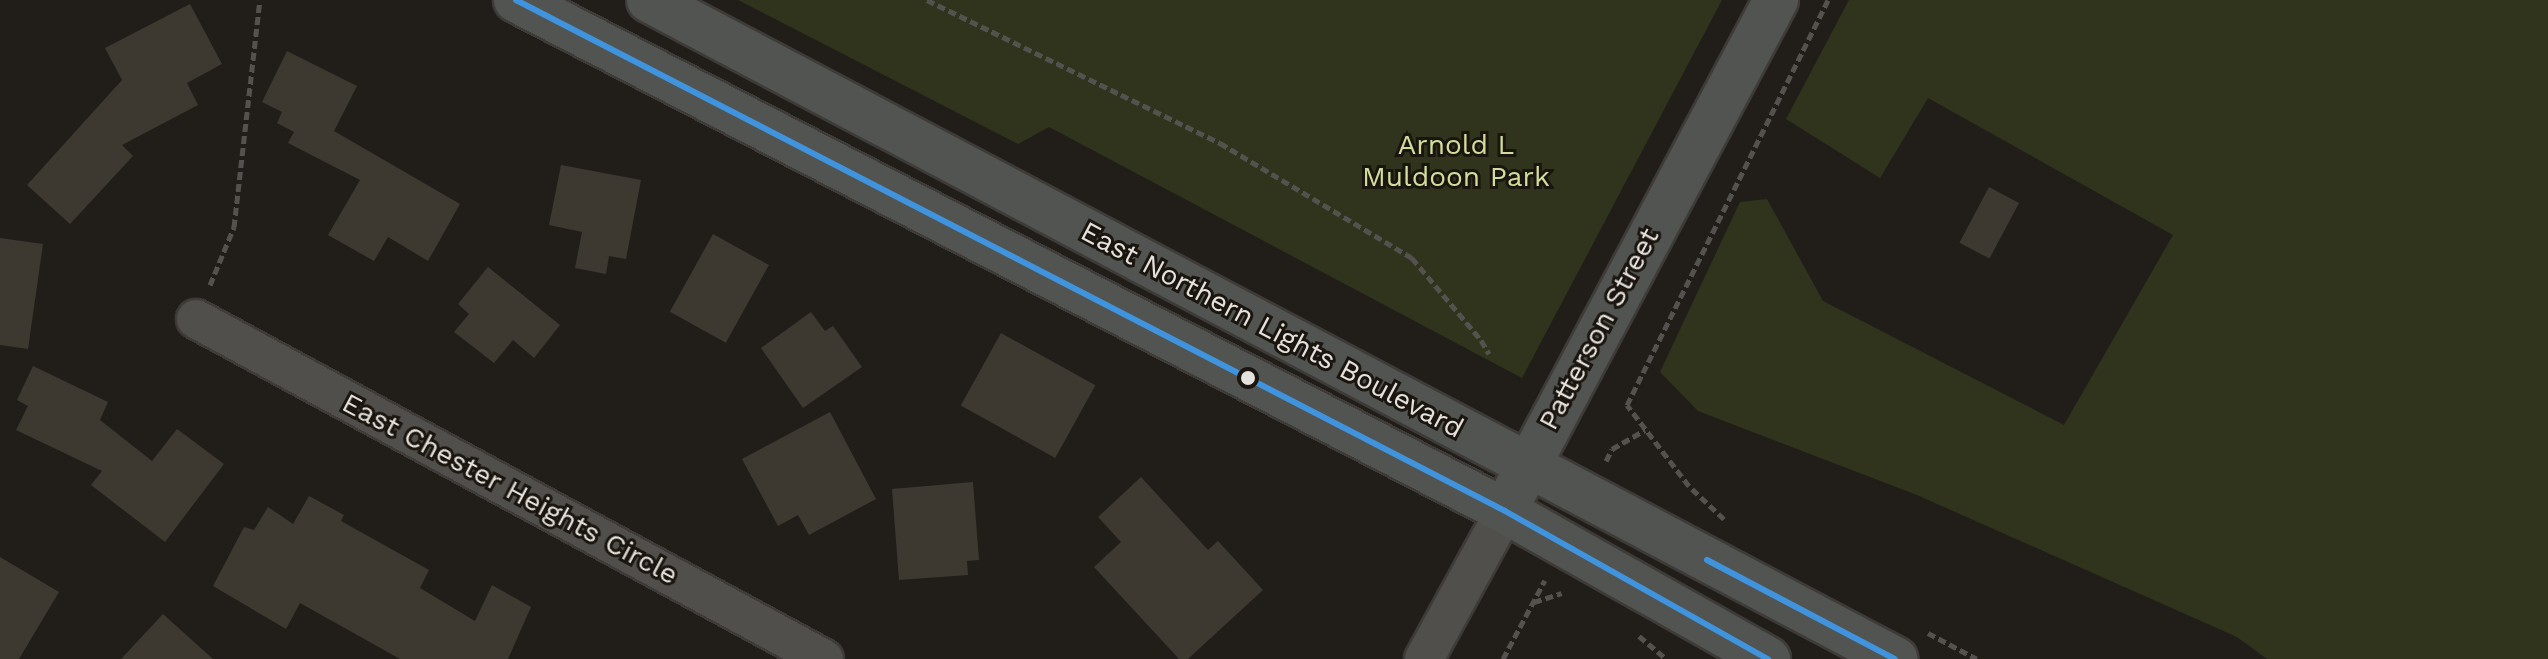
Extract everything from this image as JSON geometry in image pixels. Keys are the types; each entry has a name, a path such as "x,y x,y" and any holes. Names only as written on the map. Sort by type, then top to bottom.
{"main road":[{"name":"East Northern Lights Boulevard","path":"516,0 1505,511 1768,659"},
{"name":"East Northern Lights Boulevard","path":"649,0 1528,464 1908,644"},
{"name":"Patterson Street","path":"1505,511 1776,0"}],"street":[{"name":"East Chester Heights Circle","path":"196,319 824,659"},
{"name":"Patterson Street","path":"1424,659 1505,511"}],"path":[{"path":"196,319 234,227 260,0"},
{"path":"927,0 1220,143 1412,258 1481,340 1489,354"},
{"path":"1728,523 1689,486 1627,405 1828,0"},
{"path":"1612,449 1645,430"},
{"path":"1503,659 1533,603"},
{"path":"1908,644 1977,659"}],"green space":[{"name":"Arnold L Muldoon Park","path":"738,0 1722,0 1522,378 1049,127 1018,144"},
{"path":"1849,0 2548,0 2548,659 2267,659 2237,637 1917,495 1698,411 1660,372 1740,202 1767,199 1823,301 2064,425 2173,235 1928,98 1880,178 1786,119"}],"building":[{"path":"190,4 222,64 187,83 198,105 122,145 133,156 70,224 27,185 122,80 105,48"},
{"path":"287,51 357,86 334,131 460,204 428,261 388,237 374,261 328,235 360,180 288,143 294,132 277,123 282,112 262,102"},
{"path":"561,165 641,180 626,259 609,256 606,274 575,268 582,232 549,225"},
{"path":"1989,187 2019,203 1989,259 1959,243"},
{"path":"713,234 769,265 726,343 670,312"},
{"path":"0,238 43,244 28,349 0,345"},
{"path":"488,267 560,325 534,358 513,340 494,363 454,332 469,314 458,304"},
{"path":"811,312 825,331 833,326 862,367 803,408 761,348"},
{"path":"1001,333 1095,385 1055,458 961,406"},
{"path":"33,366 108,402 100,420 152,461 177,429 224,464 165,542 91,485 102,471 16,430 28,406 17,400"},
{"path":"830,412 876,499 809,535 798,515 778,526 742,459"},
{"path":"1141,477 1208,550 1218,541 1263,590 1188,659 1179,659 1094,567 1121,542 1098,517"},
{"path":"973,482 979,560 967,561 968,575 899,580 892,489"},
{"path":"309,496 344,515 341,521 429,570 420,588 475,621 492,585 531,607 508,659 400,659 300,603 286,629 213,586 244,527 254,530 268,507 293,524"},
{"path":"0,557 59,592 19,659 0,659"},
{"path":"163,614 213,659 121,659"}],"transit line":[{"path":"516,0 1505,511 1768,659"},
{"path":"1707,560 1895,659"}]}
